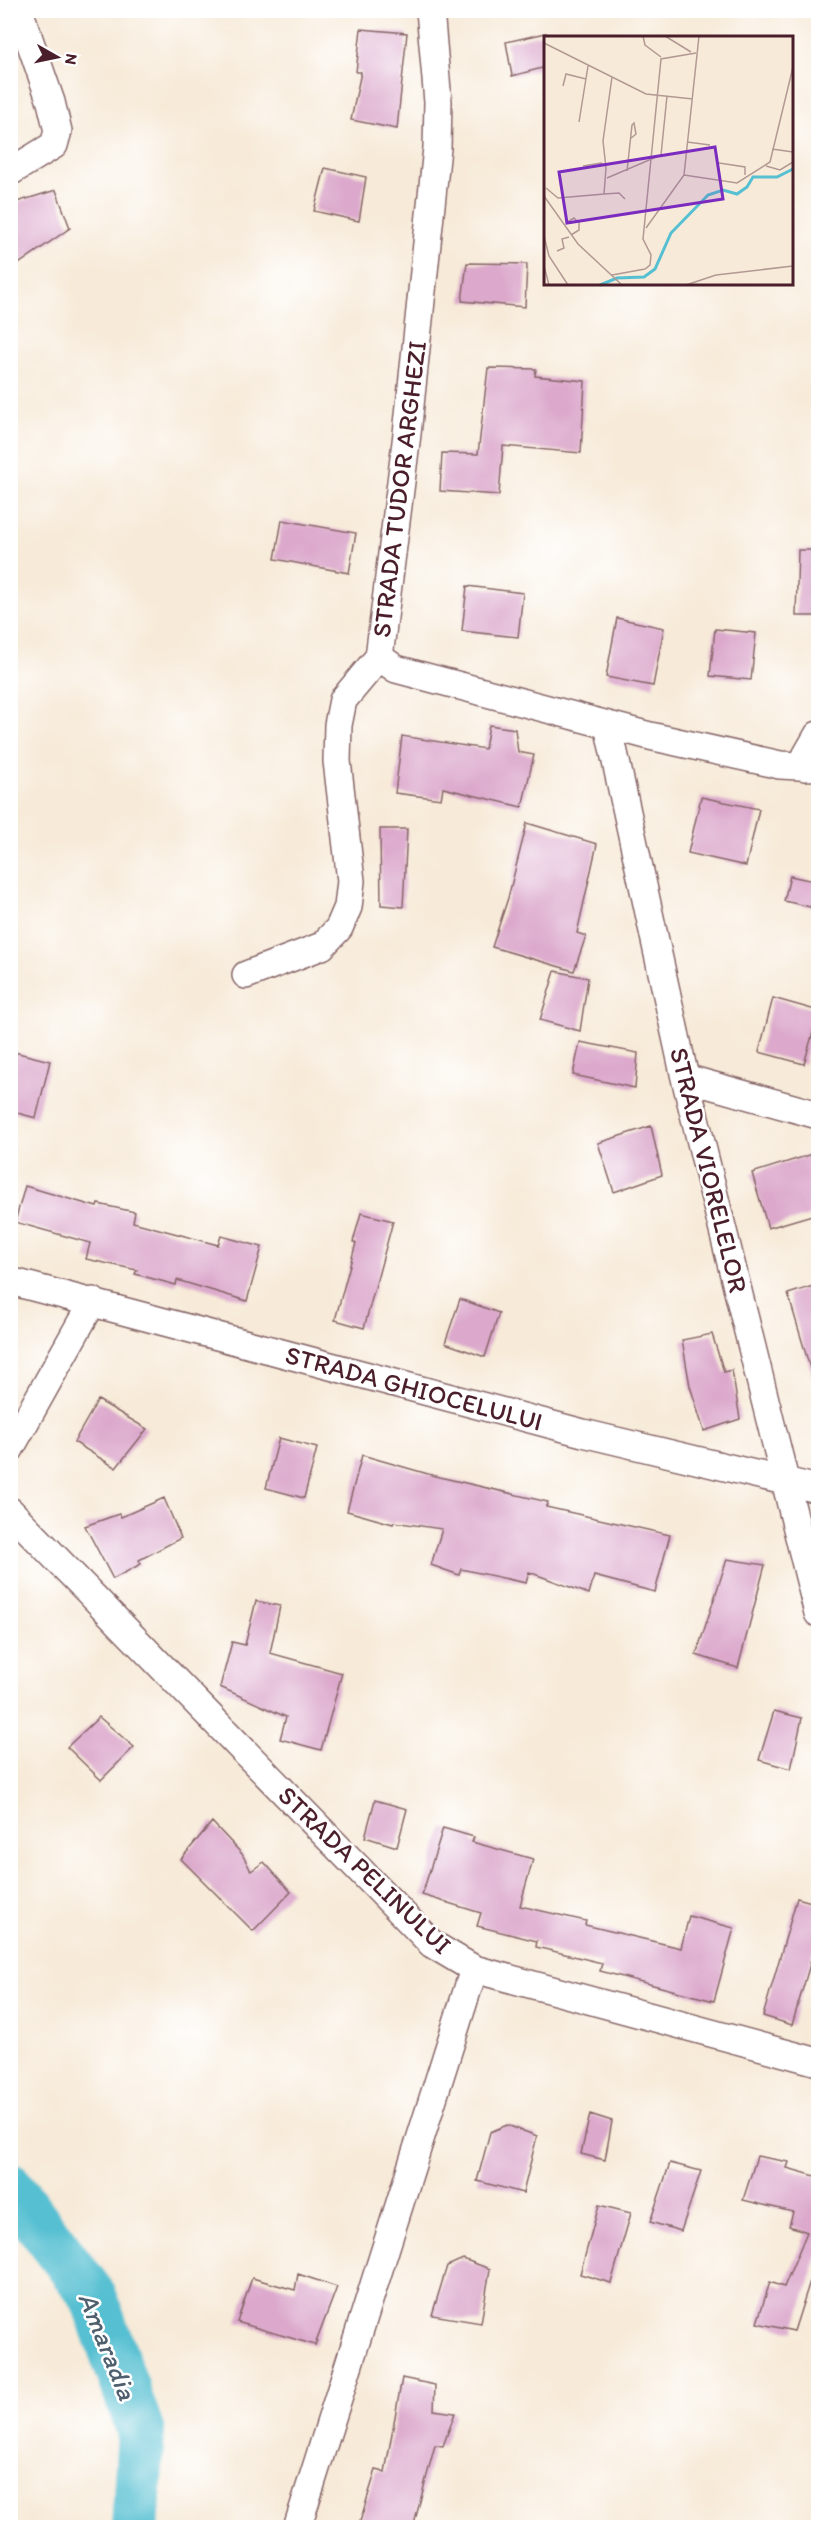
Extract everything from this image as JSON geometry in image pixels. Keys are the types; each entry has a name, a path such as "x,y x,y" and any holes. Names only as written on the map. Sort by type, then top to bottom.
{"street":[{"path":"10,172 54,144 58,131 51,102 19,10"},
{"name":"STRADA TUDOR ARGHEZI","path":"430,10 438,102 437,148 407,434 379,657 396,669 608,725 780,765 812,767"},
{"path":"246,975 322,946 339,928 348,907 351,881 337,761 338,726 343,700 379,657"},
{"name":"STRADA VIORELELOR","path":"608,725 685,1078 819,1613"},
{"path":"812,767 806,756 819,735"},
{"path":"685,1078 819,1115"},
{"name":"STRADA GHIOCELULUI","path":"10,1281 93,1301 582,1433 819,1489"},
{"path":"10,1449 93,1301"},
{"name":"STRADA PELINULUI","path":"10,1510 432,1944 474,1969 819,2062"},
{"path":"297,2528 474,1969"}],"building":[{"path":"361,29 407,33 397,129 351,120 361,72 356,72"},
{"path":"546,33 544,36 544,68 512,76 506,42"},
{"path":"325,168 366,177 359,221 314,211"},
{"path":"56,190 70,228 10,270 10,204"},
{"path":"467,263 527,264 525,307 462,301"},
{"path":"488,368 536,369 535,376 585,381 581,453 503,446 499,495 440,491 442,453 478,454"},
{"path":"282,520 356,533 349,573 275,559"},
{"path":"798,550 819,550 819,616 796,616"},
{"path":"467,586 523,593 518,637 462,631"},
{"path":"617,618 664,628 653,686 606,677"},
{"path":"715,629 756,633 751,680 710,676"},
{"path":"489,725 515,729 518,752 534,755 522,807 443,788 441,799 395,793 402,736 485,749"},
{"path":"701,797 759,809 746,866 688,853"},
{"path":"527,823 597,844 577,933 586,936 574,971 492,947 508,898"},
{"path":"380,829 407,829 403,907 381,905"},
{"path":"790,876 819,882 819,909 784,901"},
{"path":"555,971 588,978 580,1031 540,1020"},
{"path":"773,998 819,1011 804,1064 759,1052"},
{"path":"580,1042 638,1053 635,1088 573,1075"},
{"path":"10,1051 50,1061 36,1118 10,1111"},
{"path":"651,1126 662,1175 614,1192 598,1143"},
{"path":"819,1152 819,1213 768,1228 752,1173"},
{"path":"25,1186 97,1207 98,1204 135,1212 133,1222 218,1245 221,1236 262,1247 247,1301 177,1280 176,1285 135,1274 137,1270 86,1259 90,1243 15,1222"},
{"path":"361,1213 393,1221 364,1328 335,1320 356,1243 353,1242"},
{"path":"819,1284 819,1378 813,1378 788,1294"},
{"path":"460,1299 499,1313 485,1357 445,1343"},
{"path":"712,1334 724,1372 732,1370 740,1419 704,1431 690,1386 682,1340"},
{"path":"98,1400 147,1429 116,1468 74,1442"},
{"path":"279,1438 317,1448 304,1498 266,1488"},
{"path":"362,1455 435,1476 548,1502 546,1507 670,1535 655,1592 594,1576 589,1594 529,1572 526,1583 461,1569 459,1575 431,1565 442,1529 394,1522 393,1524 347,1511"},
{"path":"164,1498 181,1538 139,1560 141,1564 113,1579 85,1526 119,1514 121,1517"},
{"path":"727,1559 765,1565 738,1668 696,1655"},
{"path":"256,1601 280,1606 270,1653 342,1673 321,1750 280,1739 286,1717 220,1687 232,1642 245,1645"},
{"path":"774,1711 802,1718 791,1769 759,1760"},
{"path":"99,1717 134,1747 101,1780 67,1747"},
{"path":"375,1800 407,1809 397,1847 365,1837"},
{"path":"212,1822 242,1854 251,1871 264,1862 291,1892 253,1931 181,1859"},
{"path":"443,1828 474,1837 472,1842 533,1859 520,1906 586,1921 585,1925 681,1948 689,1916 734,1928 714,2001 600,1971 602,1963 536,1947 537,1941 477,1926 481,1913 422,1895"},
{"path":"797,1898 819,1904 819,1934 792,2025 763,2016"},
{"path":"590,2114 612,2121 605,2160 581,2154"},
{"path":"507,2125 537,2136 523,2193 477,2181 490,2132"},
{"path":"757,2156 789,2162 787,2168 819,2177 819,2253 794,2331 757,2323 770,2282 784,2287 807,2232 789,2226 793,2212 743,2200"},
{"path":"670,2163 701,2171 681,2231 650,2222"},
{"path":"599,2205 631,2213 611,2283 580,2274"},
{"path":"463,2259 490,2269 481,2323 432,2315 447,2266"},
{"path":"298,2274 337,2287 315,2345 237,2322 252,2278 295,2290"},
{"path":"402,2378 435,2385 434,2410 455,2413 443,2446 435,2445 413,2528 358,2528 376,2470 385,2472"}],"waterway":[{"name":"Amaradia","path":"10,2187 93,2296 141,2432 135,2528"}]}
